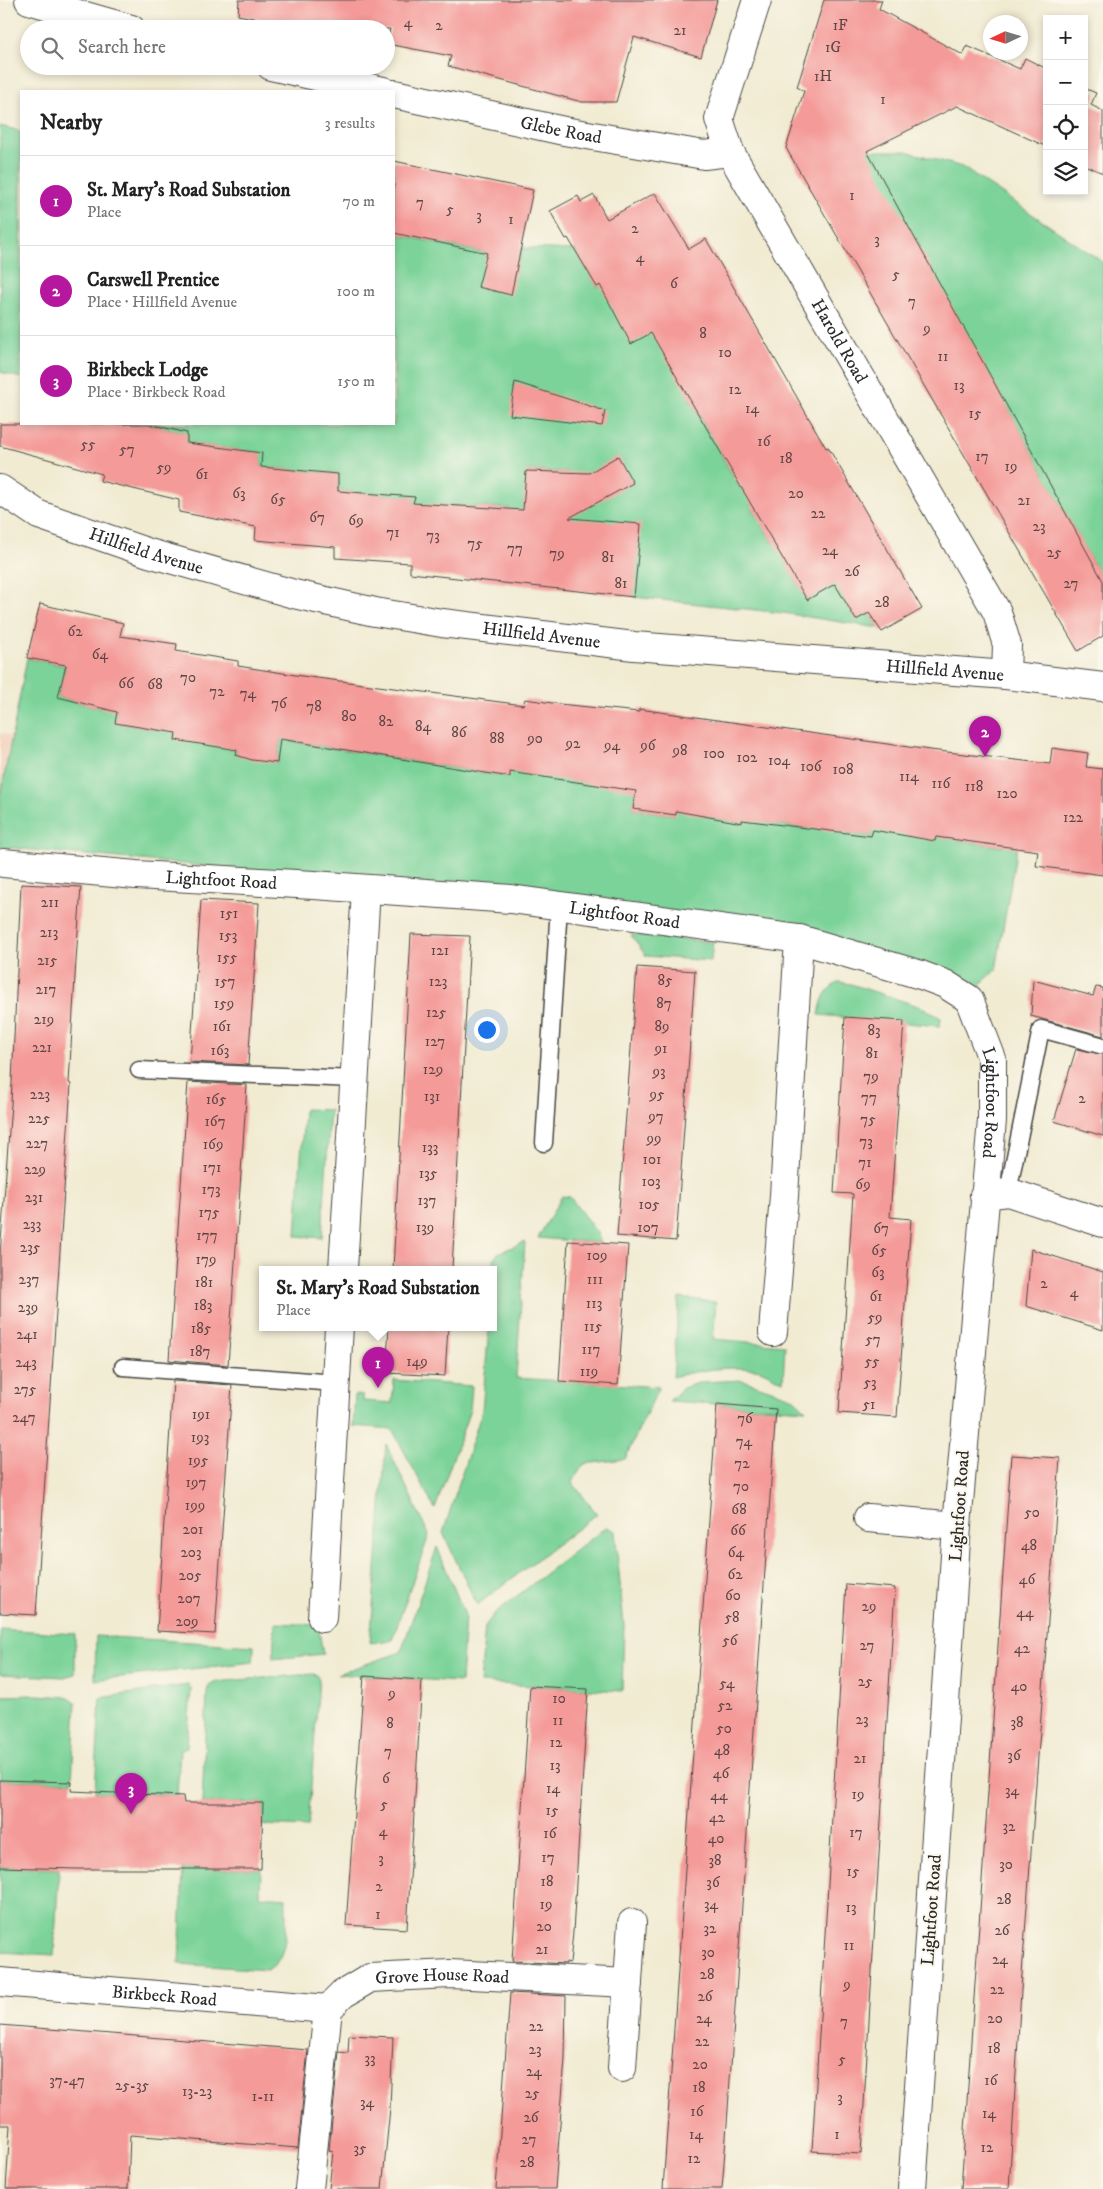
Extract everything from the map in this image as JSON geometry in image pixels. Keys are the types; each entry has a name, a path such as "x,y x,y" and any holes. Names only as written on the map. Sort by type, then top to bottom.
{"street":[{"path":"29,0 99,20"},
{"name":"Harold Road","path":"757,0 719,119 730,152 997,612 1007,645 1006,675"},
{"path":"311,75 378,90"},
{"name":"Glebe Road","path":"395,94 573,133 704,155 730,152"},
{"name":"Hillfield Avenue","path":"0,489 39,515 149,553 294,594 375,612 452,624 634,646 1006,675 1103,687"},
{"name":"Lightfoot Road","path":"2,863 136,875 511,899 799,939 921,975 945,984 969,999 992,1059 992,1120 996,1194 957,1526 912,2189"},
{"path":"343,1266 366,889"},
{"path":"773,1332 784,1196 799,939"},
{"path":"996,1194 1103,1224"},
{"path":"322,1618 339,1331"},
{"path":"868,1518 957,1526"},
{"path":"622,2068 632,1923"},
{"name":"Grove House Road","path":"328,2009 343,1994 370,1978 450,1974 628,1984"},
{"name":"Birkbeck Road","path":"0,1982 328,2009"},
{"path":"308,2189 328,2009"}],"lane":[{"path":"544,1143 559,906"},
{"path":"996,1194 1041,1029 1100,1045"},
{"path":"139,1070 354,1079"},
{"path":"123,1367 336,1383"}],"shaded area":[{"path":"0,733 11,736 0,806"}],"green space":[{"path":"0,126 20,131 20,378 0,372"},
{"path":"866,151 906,151 962,167 1103,262 1103,581"},
{"path":"395,234 520,260 522,248 575,250 597,287 629,269 690,400 712,439 750,422 755,431 719,451 741,490 778,469 786,483 750,504 772,542 809,521 820,540 784,561 807,600 843,579 841,595 856,620 869,613 879,628 783,613 634,597 566,518 569,472 527,471 523,515 508,514 509,508 413,504 414,497 338,491 338,474 261,467 261,453 187,443 187,433 153,425 395,425"},
{"path":"27,658 66,666 58,697 100,708 120,691 116,723 158,730 240,724 236,755 277,763 282,730 290,741 509,777 510,771 638,778 633,809 675,815 682,782 700,815 741,823 750,786 764,822 806,829 814,795 847,833 871,836 879,801 935,841 940,811 958,840 1003,847 1010,822 1021,824 996,970 974,990 950,974 367,881 0,847 0,798"},
{"path":"631,935 713,942 711,961 646,956"},
{"path":"839,982 851,984 924,1008 941,1018 940,1026 819,1015 824,996"},
{"path":"304,1109 330,1110 322,1238 296,1236"},
{"path":"562,1196 570,1197 597,1233 601,1243 538,1238"},
{"path":"525,1242 516,1378 659,1387 625,1459 584,1464 572,1482 597,1514 477,1605 443,1533 482,1411 489,1331 497,1331 497,1266 494,1266 494,1259 498,1253"},
{"path":"679,1298 716,1302 713,1339 785,1345 783,1381 766,1372 745,1368 713,1369 673,1377"},
{"path":"394,1380 472,1386 470,1410 435,1509 392,1429 353,1426 355,1395 363,1395 363,1401 392,1403"},
{"path":"742,1380 792,1397 806,1410 669,1401 683,1388 701,1382"},
{"path":"386,1444 429,1535 392,1640 370,1643"},
{"path":"606,1527 615,1531 624,1626 622,1691 480,1683 485,1626 495,1613"},
{"path":"437,1547 465,1615 461,1682 337,1674 401,1652"},
{"path":"275,1623 318,1625 323,1654 273,1659"},
{"path":"0,1629 75,1634 75,1674 64,1677 0,1674"},
{"path":"96,1636 254,1646 253,1662 95,1680"},
{"path":"317,1675 319,1679 308,1827 262,1825 263,1803 202,1803 207,1692 209,1685 214,1682"},
{"path":"188,1685 191,1688 187,1748 180,1750 177,1795 95,1792 100,1698"},
{"path":"36,1695 69,1697 76,1702 72,1782 0,1780 0,1696"},
{"path":"0,1867 59,1869 54,1955 0,1952"},
{"path":"183,1869 261,1869 260,1896 286,1898 285,1938 280,1957 275,1964 267,1970 179,1964"}],"building":[{"path":"239,0 717,0 701,57 634,37 616,102 582,102 448,66 451,56 395,46 395,20 263,20 238,15"},
{"path":"824,0 882,0 879,9 963,55 967,46 983,53 983,60 999,60 1020,69 1024,60 1028,60 1043,67 1043,145 957,106 867,151 1103,581 1103,636 1078,651 786,148 804,91 797,87"},
{"path":"1088,90 1096,93 1091,105 1103,111 1103,173 1088,167"},
{"path":"395,161 533,190 511,295 478,287 487,253 395,233"},
{"path":"655,193 689,249 706,239 826,448 828,447 922,609 882,632 869,613 856,620 835,584 807,600 651,333 631,344 600,285 597,287 550,211 578,196 581,202 594,195 607,219"},
{"path":"515,382 605,411 602,426 510,415"},
{"path":"0,424 153,425 187,433 187,443 262,453 261,467 338,474 338,491 415,497 413,503 523,510 526,471 589,473 618,456 633,483 569,518 641,524 634,597 410,573 410,563 335,558 335,547 255,540 256,527 179,512 179,500 100,481 102,474 0,446"},
{"path":"40,604 123,623 120,636 177,644 176,651 238,661 238,666 302,676 523,705 525,699 639,712 639,709 930,750 1050,764 1052,748 1088,753 1086,767 1103,769 1103,875 1036,866 1038,851 936,837 935,841 873,830 871,836 742,820 742,823 676,811 676,815 633,809 636,791 510,772 510,777 280,739 277,763 252,760 236,755 237,750 175,740 176,733 115,723 117,712 58,697 66,665 27,658"},
{"path":"21,884 81,887 69,1083 71,1084 36,1615 0,1613 0,1255 11,1104"},
{"path":"201,900 259,903 248,1065 190,1062"},
{"path":"411,934 470,936 452,1266 393,1266"},
{"path":"637,967 695,971 676,1241 617,1236"},
{"path":"1033,980 1093,996 1096,987 1103,988 1103,1036 1031,1016"},
{"path":"845,1017 904,1021 890,1217 911,1219 897,1417 839,1413 853,1194 834,1193"},
{"path":"1076,1049 1103,1054 1103,1136 1054,1121"},
{"path":"188,1082 247,1085 228,1365 169,1360"},
{"path":"568,1241 628,1245 618,1385 559,1381"},
{"path":"1031,1249 1103,1272 1103,1330 1026,1306"},
{"path":"389,1331 448,1331 445,1376 386,1373"},
{"path":"173,1381 232,1385 215,1634 157,1631"},
{"path":"717,1404 776,1409 727,2124 722,2189 663,2189"},
{"path":"1011,1455 1060,1458 1022,1974 1009,2189 961,2189"},
{"path":"846,1584 895,1588 861,2154 812,2151"},
{"path":"364,1676 422,1680 407,1929 346,1925"},
{"path":"530,1686 588,1689 573,1932 570,1963 566,1962 566,1964 512,1961"},
{"path":"0,1780 72,1782 71,1791 183,1796 184,1803 263,1803 261,1869 0,1867"},
{"path":"510,1993 566,1996 565,2059 555,2189 496,2189"},
{"path":"0,2025 308,2050 298,2148 130,2135 128,2189 6,2189 10,2125 0,2125"},
{"path":"349,2035 393,2037 390,2108 382,2189 329,2189 333,2151 329,2150 339,2052 348,2053"}],"place":[{"name":"Carswell Prentice","path":"985,757"},
{"name":"St. Mary's Road Substation","path":"378,1388"},
{"name":"Birkbeck Lodge","path":"131,1814"}]}
